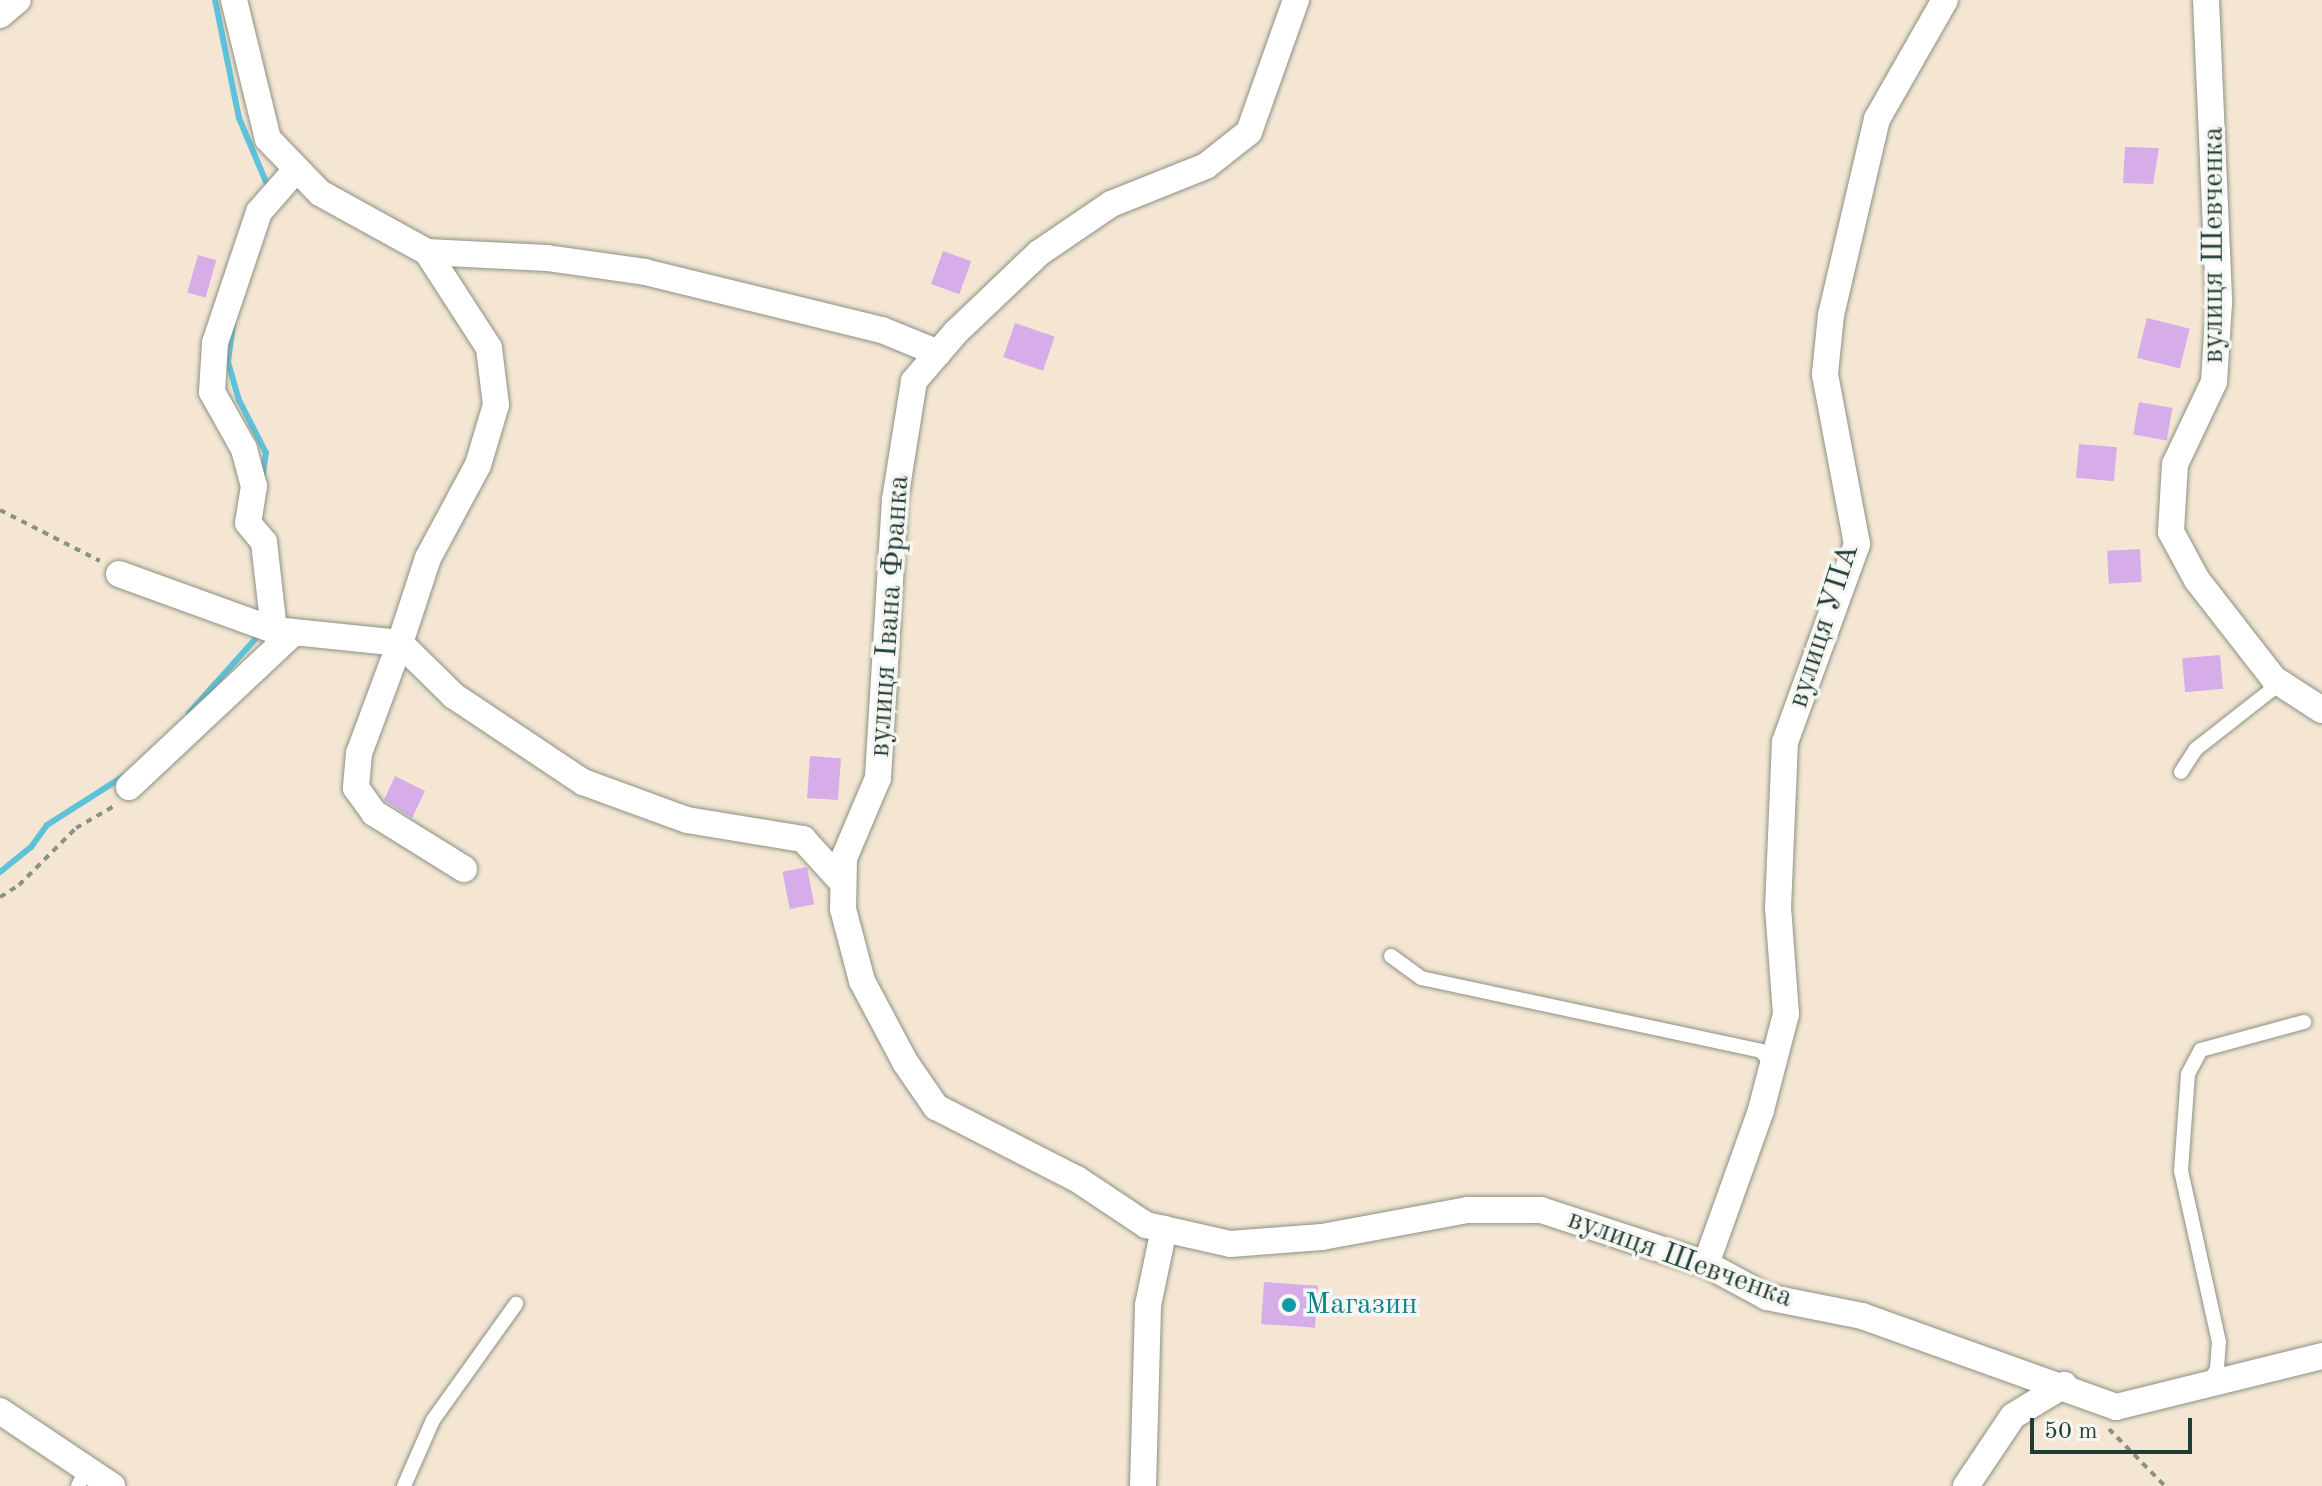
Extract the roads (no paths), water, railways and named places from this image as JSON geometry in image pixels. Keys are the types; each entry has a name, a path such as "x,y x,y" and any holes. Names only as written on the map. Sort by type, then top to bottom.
{"street":[{"path":"0,15 18,0"},
{"path":"234,0 268,139 294,172 320,193 427,252 547,258 645,272 882,330 938,353"},
{"name":"вулиця Івана Франка","path":"1164,1229 1146,1225 1077,1179 936,1107 905,1062 862,981 843,909 844,858 878,778 895,499 914,381 1039,253 1111,204 1206,166 1249,132 1296,0"},
{"name":"вулиця УПА","path":"1706,1264 1773,1065 1786,1014 1778,908 1785,742 1857,544 1825,374 1831,315 1877,119 1945,0"},
{"name":"вулиця Шевченка","path":"2206,0 2219,303 2214,382 2175,464 2171,532 2197,580 2274,679 2322,710"},
{"path":"283,632 264,542 248,523 254,486 244,449 212,392 215,343 259,212 294,172"},
{"path":"427,252 489,348 496,405 478,465 428,558 359,753 356,788 374,813 464,869"},
{"path":"119,574 283,632 400,643 454,696 583,782 687,820 803,839 843,883"},
{"path":"129,787 283,632"},
{"name":"вулиця Шевченка","path":"1164,1229 1230,1244 1322,1237 1468,1210 1541,1210 1706,1264 1767,1297 1862,1316 2064,1385 2116,1407 2322,1356"},
{"path":"1143,1486 1148,1305 1164,1229"},
{"path":"1966,1486 2013,1416 2064,1385"},
{"path":"0,1411 82,1478 112,1486"}],"lane":[{"path":"2181,772 2196,749 2270,691 2274,679"},
{"path":"1391,956 1421,978 1761,1051 1773,1065"},
{"path":"2209,1382 2217,1369 2219,1342 2181,1171 2188,1074 2201,1050 2304,1022"},
{"path":"404,1486 433,1420 516,1304"}],"waterway":[{"path":"215,0 239,118 266,182"},
{"path":"233,325 228,362 239,400 266,453 262,478"},
{"path":"189,713 259,635"},
{"path":"0,872 31,847 47,825 124,776"}],"place":[{"name":"Магазин","path":"1289,1305"}]}
